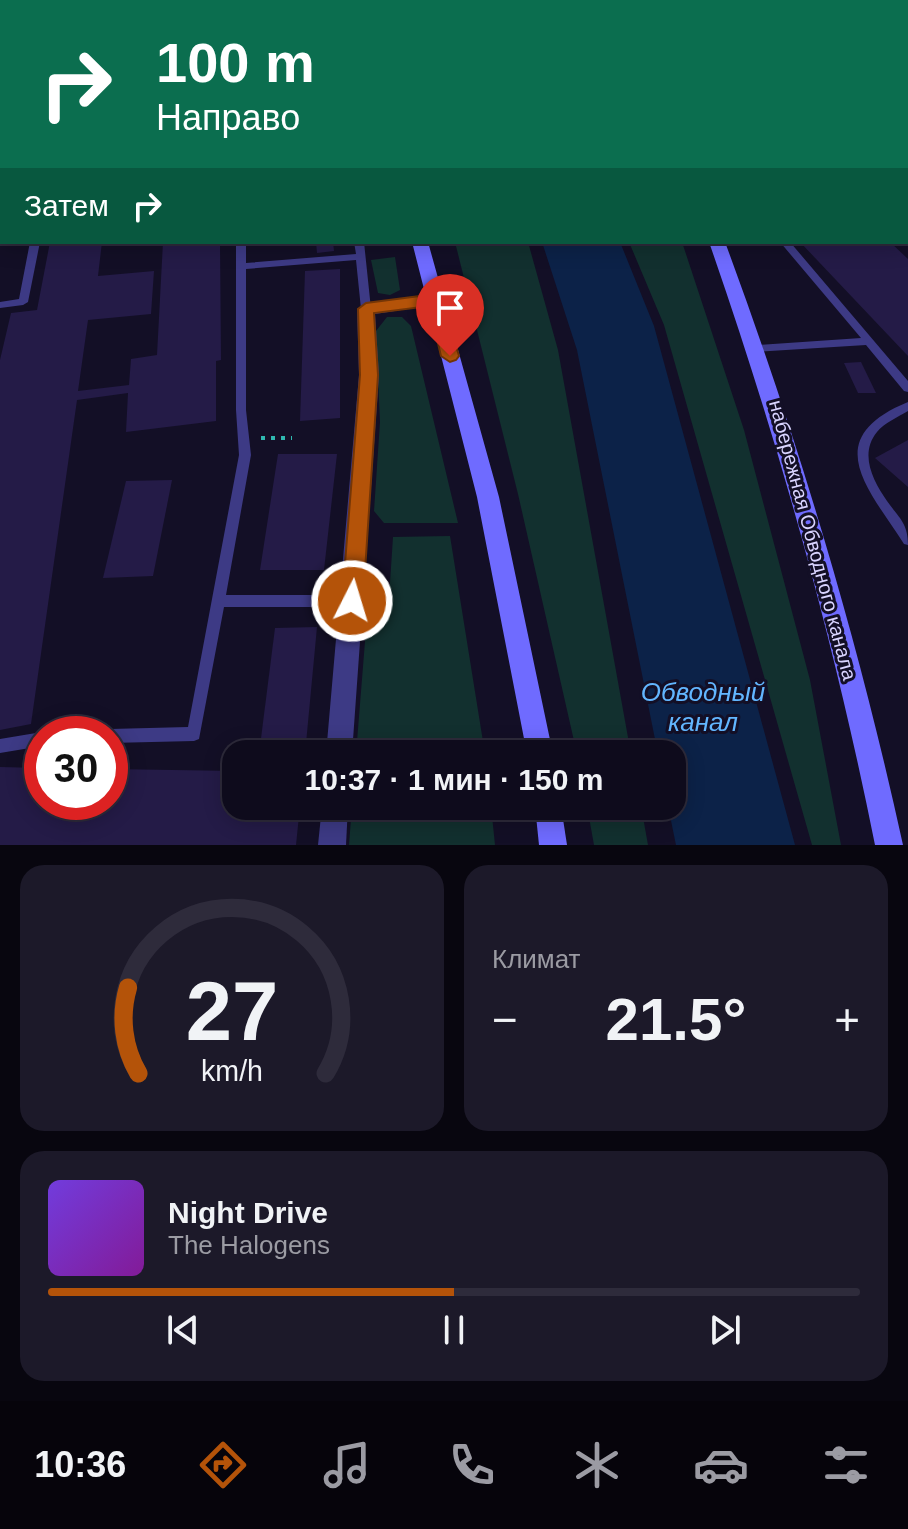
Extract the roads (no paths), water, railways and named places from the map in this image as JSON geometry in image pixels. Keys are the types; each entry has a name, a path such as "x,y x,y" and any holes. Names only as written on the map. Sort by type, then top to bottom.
{"main road":[{"path":"421,244 488,497 537,740"},
{"name":"набережная Обводного канала","path":"718,244 776,403 866,733 889,845"},
{"path":"550,820 553,845"}],"street":[{"path":"340,740 369,375 366,309 435,300"},
{"path":"332,845 334,820"}],"lane":[{"path":"0,305 23,302 35,244"},
{"path":"128,736 194,734 245,455 241,244"},
{"path":"359,244 366,309"},
{"path":"787,244 908,388"},
{"path":"241,266 361,257"},
{"path":"758,349 869,341"},
{"path":"908,406 873,428 864,442 863,458 869,481 908,540"},
{"path":"218,601 352,601"},
{"path":"0,746 24,742"}],"water":[{"name":"Обводный канал","path":"543,244 621,244 654,326 795,845 676,845 671,820 686,820 686,740 655,740 577,350"}]}
